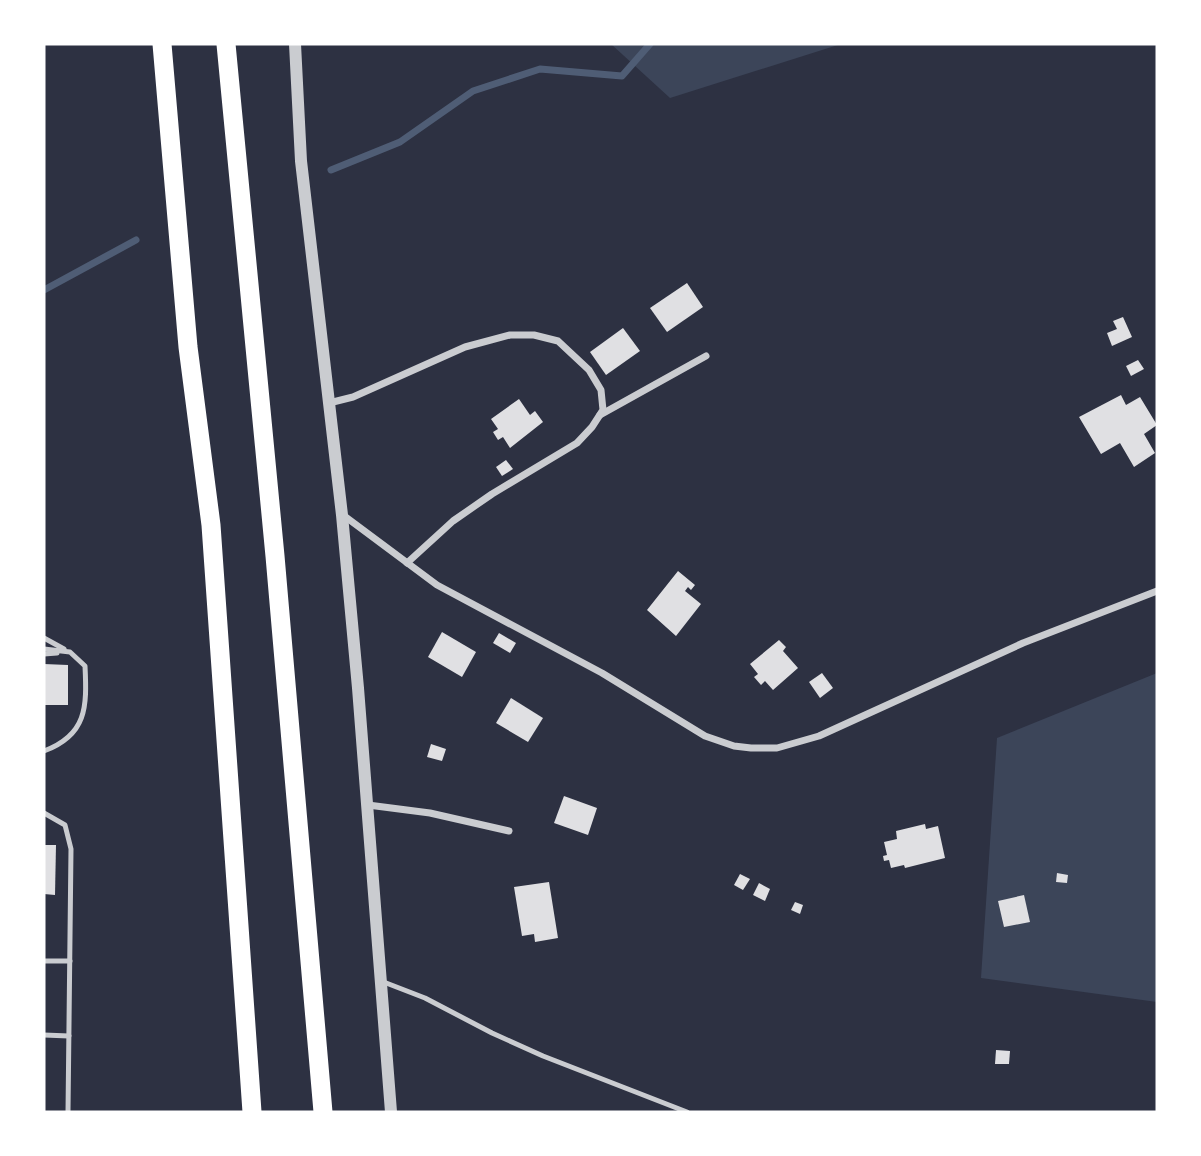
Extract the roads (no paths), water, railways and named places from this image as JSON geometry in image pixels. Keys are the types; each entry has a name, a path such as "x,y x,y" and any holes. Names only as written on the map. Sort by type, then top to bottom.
{"highway":[{"path":"162,44 188,347 211,525 252,1112"},
{"path":"226,44 265,446 323,1112"}],"street":[{"path":"295,44 302,161 342,515 368,805 391,1112"},
{"path":"330,403 354,397 465,346 510,335 534,335 558,341 589,370 601,390 603,410 577,443 453,521 407,563"},
{"path":"600,415 706,356"},
{"path":"342,515 437,585 602,673 705,736 734,746 751,748 777,748 819,736 1023,643 1157,591"},
{"path":"368,805 430,813 509,831"}],"lane":[{"path":"44,638 70,652 85,666 87,701 80,723 63,744 44,751"},
{"path":"44,651 70,652"},
{"path":"44,813 65,825 71,849 68,1112"},
{"path":"44,961 70,961"},
{"path":"381,981 425,998 543,1056 687,1112"},
{"path":"44,1035 69,1036"}],"waterway":[{"path":"331,170 400,142 473,91 540,69 622,76 650,44"},
{"path":"44,290 136,240"}]}
